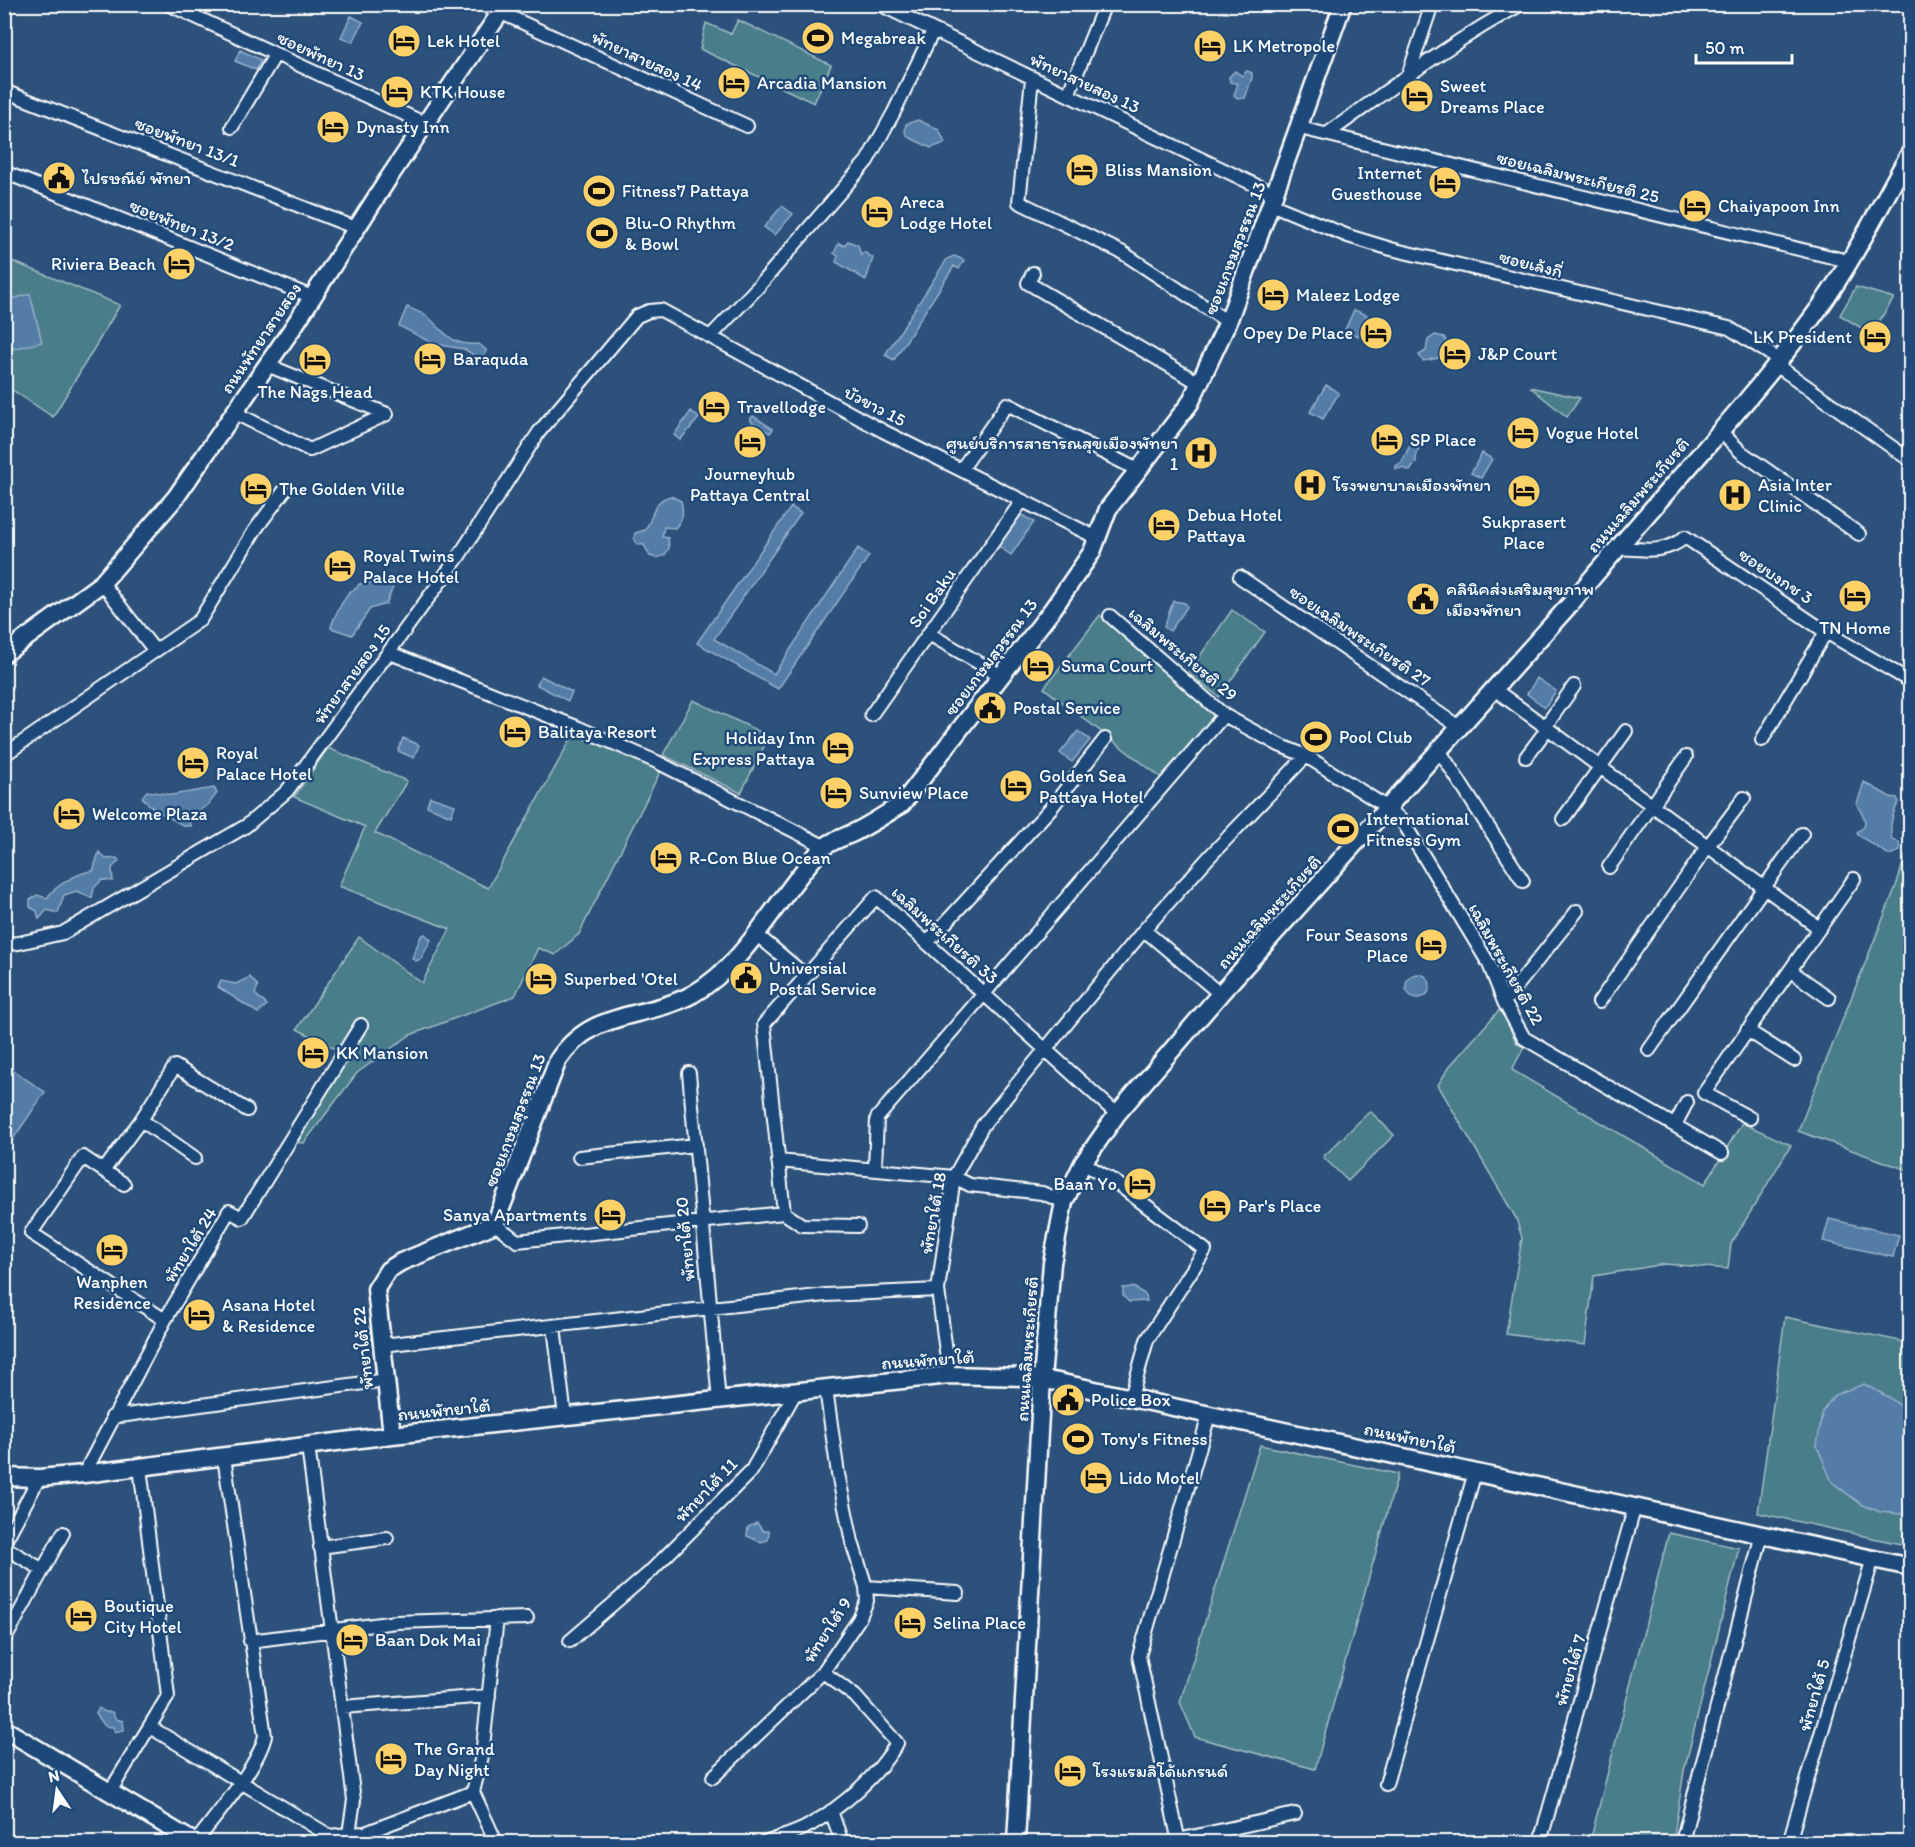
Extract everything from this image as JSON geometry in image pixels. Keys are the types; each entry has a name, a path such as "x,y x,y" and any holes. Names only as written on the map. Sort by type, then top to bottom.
{"main road":[{"name":"ซอยเกษมสุวรรณ 13","path":"495,1224 558,1060 567,1046 582,1032 692,994 713,980 756,934 824,846 878,820 902,804 1052,610 1099,539 1108,509 1190,403 1228,322 1343,4"},
{"name":"ถนนพัทยาสายสอง","path":"4,654 102,583 176,497 267,365 503,9"},
{"name":"ถนนเฉลิมพระเกียรติ","path":"1016,1842 1042,1379 1052,1263 1064,1202 1083,1163 1117,1113 1220,994 1573,601 1616,548 1720,431 1820,306 1911,153"},
{"name":"พัทยาใต้ 22","path":"392,1435 376,1289 388,1270 495,1224"},
{"name":"ถนนพัทยาใต้","path":"4,1477 39,1478 84,1474 392,1435 949,1375 1042,1379 1911,1567"},
{"path":"4,1729 111,1790 195,1842"}],"street":[{"name":"ซอยพัทยา 13","path":"168,4 426,124"},
{"name":"พัทยาสายสอง 14","path":"482,4 503,9 747,126"},
{"name":"พัทยาสายสอง 13","path":"879,4 1068,95 1274,200"},
{"path":"1068,95 1105,4"},
{"path":"1408,76 1432,4"},
{"path":"1327,134 1408,76 1499,16 1522,4"},
{"path":"710,337 757,288 867,161 894,112 933,31"},
{"path":"232,127 275,55"},
{"path":"1032,79 1019,202 1123,253 1228,322"},
{"name":"ซอยพัทยา 13/1","path":"4,91 356,228"},
{"name":"ซอยเฉลิมพระเกียรติ 25","path":"1300,128 1848,261"},
{"name":"ซอยพัทยา 13/2","path":"4,172 312,297"},
{"name":"ซอยเล้งกี่","path":"1274,200 1348,236 1391,249 1616,303 1729,327 1911,460"},
{"path":"1033,273 1028,283 1199,383"},
{"name":"บัวขาว 15","path":"637,316 649,311 661,310 883,431 1099,539"},
{"name":"พัทยาสายสอง 15","path":"4,944 63,933 246,826 286,791 390,654 459,556 539,432 637,316"},
{"path":"233,412 310,450 387,414 267,365"},
{"path":"961,470 1007,404 1138,470"},
{"path":"1720,431 1741,452 1859,534"},
{"path":"4,755 200,620 255,530 284,491"},
{"name":"Soi Baku","path":"871,715 1022,501"},
{"name":"ซอยบงกช 3","path":"1616,548 1661,550 1677,544 1686,537 1826,632 1911,681"},
{"name":"ซอยเฉลิมพระเกียรติ 27","path":"1240,577 1459,727"},
{"path":"102,583 155,651"},
{"name":"เฉลิมพระเกียรติ 29","path":"1110,616 1224,715 1279,745 1306,756 1388,808"},
{"path":"1762,740 1826,632"},
{"path":"929,634 1000,675"},
{"path":"390,654 579,728 657,762 824,846"},
{"path":"1526,757 1574,686"},
{"path":"1494,689 1819,928"},
{"path":"875,1168 877,1118 1224,715"},
{"path":"1563,819 1626,731"},
{"path":"927,943 1050,808 1105,739"},
{"path":"1439,750 1523,881"},
{"name":"พัทยาใต้ 18","path":"949,1375 938,1290 954,1177 983,1125 1044,1048 1144,930 1210,856 1306,756"},
{"path":"1610,867 1686,757"},
{"path":"1599,1002 1707,846 1744,798"},
{"name":"เฉลิมพระเกียรติ 22","path":"1388,808 1403,822 1489,964 1504,1002 1524,1038 1722,1153"},
{"path":"1649,1050 1802,834"},
{"path":"1750,1118 1704,1093 1854,879"},
{"name":"เฉลิมพระเกียรติ 33","path":"806,976 876,897 1117,1113"},
{"path":"1504,1002 1576,911"},
{"path":"1144,930 1220,994"},
{"path":"756,934 806,976 764,1024 784,1213"},
{"path":"1791,971 1829,998"},
{"name":"พัทยาใต้ 24","path":"84,1474 165,1320 229,1211 242,1218 361,1025"},
{"path":"1747,1030 1794,1060"},
{"path":"104,1170 141,1120 175,1065 247,1110"},
{"name":"พัทยาใต้ 20","path":"689,1073 701,1224 719,1401"},
{"path":"1675,1125 1687,1102"},
{"path":"141,1120 195,1158"},
{"path":"579,1157 696,1145"},
{"path":"124,1184 83,1157 31,1233 165,1320"},
{"path":"778,1161 875,1168 954,1177 970,1185 1042,1192 1064,1202"},
{"path":"1083,1163 1115,1182 1205,1250 1147,1340 1131,1398"},
{"path":"495,1224 517,1241 701,1224 784,1213 802,1225 858,1226"},
{"path":"382,1345 826,1295 938,1290"},
{"path":"554,1327 565,1417"},
{"path":"112,1417 386,1380"},
{"name":"พัทยาใต้ 9","path":"713,1778 823,1672 859,1619 867,1601 866,1587 852,1542 840,1485 826,1389"},
{"name":"พัทยาใต้ 11","path":"570,1641 649,1573 752,1470 795,1393"},
{"path":"1209,1414 1139,1656 1179,1841 1295,1814"},
{"path":"308,1446 330,1630 354,1800 351,1838"},
{"path":"195,1842 241,1780 262,1747 265,1736 224,1456"},
{"path":"111,1790 165,1702 168,1685 140,1467"},
{"path":"1386,1784 1475,1472"},
{"path":"4,1543 39,1478"},
{"name":"พัทยาใต้ 7","path":"1540,1842 1635,1506"},
{"path":"4,1641 63,1533"},
{"path":"1682,1842 1762,1534"},
{"path":"320,1547 387,1538"},
{"path":"4,1547 43,1570"},
{"name":"พัทยาใต้ 5","path":"1789,1842 1873,1558"},
{"path":"866,1587 958,1593"},
{"path":"496,1842 473,1792 482,1756 497,1618"},
{"path":"250,1641 396,1622 527,1618"},
{"path":"767,1842 808,1826 831,1811 885,1764 897,1743 855,1696 823,1672"},
{"path":"342,1707 489,1696"},
{"path":"150,1727 241,1780 328,1839 351,1838 473,1792"},
{"path":"831,1811 842,1842"}],"green space":[{"path":"738,20 831,65 814,103 700,49 706,23 731,34"},
{"path":"4,258 120,305 53,417 5,385"},
{"path":"1856,287 1894,298 1871,334 1840,315"},
{"path":"1530,387 1580,398 1567,417"},
{"path":"1232,610 1265,632 1219,697 1188,673"},
{"path":"1100,615 1215,712 1216,718 1163,779 1044,688"},
{"path":"693,700 769,736 741,793 663,755"},
{"path":"576,730 661,770 579,934 555,955 538,948 515,996 410,1035 357,1073 304,1143 292,1142 347,1055 297,1029 359,937 422,983 450,929 339,886 365,827 294,797 328,748 407,781 375,833 488,888"},
{"path":"1910,841 1910,1171 1798,1131 1896,886"},
{"path":"1501,1008 1517,1044 1524,1047 1512,1070 1705,1184 1742,1123 1791,1145 1731,1244 1728,1269 1665,1264 1594,1276 1585,1345 1506,1334 1522,1238 1516,1218 1438,1085 1449,1067"},
{"path":"1370,1111 1394,1135 1348,1181 1323,1157"},
{"path":"1785,1317 1910,1343 1910,1546 1758,1513"},
{"path":"1260,1445 1398,1474 1315,1769 1195,1737 1180,1702"},
{"path":"1669,1533 1739,1548 1684,1771 1673,1842 1590,1842"}],"water":[{"path":"351,16 363,22 353,42 341,37"},
{"path":"240,50 261,60 256,70 235,61"},
{"path":"1235,71 1242,76 1247,71 1252,73 1252,78 1245,98 1238,99 1234,95 1238,84 1230,82 1229,77"},
{"path":"918,120 939,130 945,143 931,148 908,137 905,131 906,124"},
{"path":"782,206 793,214 775,235 764,227"},
{"path":"848,241 858,245 861,255 864,252 873,258 866,280 836,262 838,256 834,253 839,243 844,246"},
{"path":"954,256 964,260 959,269 954,266 894,360 885,355 947,259"},
{"path":"30,294 42,342 12,349 5,320 5,301"},
{"path":"407,307 427,316 456,341 479,344 486,350 484,361 464,349 434,344 399,326"},
{"path":"1354,310 1367,315 1358,336 1345,330"},
{"path":"1435,335 1444,337 1447,344 1439,358 1423,361 1419,355 1426,351 1428,340"},
{"path":"1326,385 1339,393 1323,419 1310,412"},
{"path":"691,411 699,418 680,440 674,435"},
{"path":"753,416 773,429 770,433 764,430 754,433 753,440 747,443 744,438 751,432 749,428 754,424 750,420"},
{"path":"1411,443 1420,447 1416,453 1416,462 1410,471 1403,468 1396,469 1396,466 1402,462"},
{"path":"1482,453 1492,459 1481,478 1471,473"},
{"path":"671,496 681,501 683,512 680,522 675,528 664,527 662,537 668,538 669,548 665,555 657,558 650,556 644,545 637,544 634,538 635,533 645,530 660,501"},
{"path":"791,507 801,513 714,639 774,674 858,548 869,556 778,689 697,643"},
{"path":"1020,514 1034,522 1011,555 998,546"},
{"path":"390,582 393,587 386,604 370,609 352,635 331,628 349,592 357,588 359,584"},
{"path":"1173,601 1185,603 1187,607 1170,631 1164,627"},
{"path":"541,676 572,692 568,701 537,685"},
{"path":"1537,678 1556,691 1545,707 1527,694"},
{"path":"1078,731 1090,740 1072,762 1060,753"},
{"path":"403,738 419,745 414,758 398,751"},
{"path":"1864,782 1890,797 1897,798 1899,802 1893,816 1891,831 1892,840 1899,842 1900,851 1889,855 1858,835 1857,832 1864,827 1865,823 1857,804"},
{"path":"214,788 217,793 209,804 187,819 191,826 184,826 162,813 142,797 147,791 172,795"},
{"path":"430,797 455,805 451,816 427,806"},
{"path":"99,852 106,859 117,858 119,861 112,868 113,881 102,880 94,888 92,898 77,891 64,895 58,913 47,910 39,919 37,911 30,907 30,900 37,895 47,898 67,880 93,871"},
{"path":"425,934 431,940 421,959 416,961 412,958 421,936"},
{"path":"1418,974 1427,977 1430,986 1427,995 1418,998 1409,995 1406,986 1409,977"},
{"path":"250,977 258,986 255,994 267,1005 258,1013 218,987 221,981 236,984"},
{"path":"5,1065 45,1092 5,1151"},
{"path":"1829,1219 1899,1235 1893,1257 1823,1241"},
{"path":"1133,1287 1146,1295 1147,1301 1129,1302 1123,1296 1123,1288"},
{"path":"1864,1384 1890,1398 1910,1413 1910,1515 1880,1512 1861,1504 1832,1482 1817,1446 1822,1412 1834,1395"},
{"path":"757,1523 763,1531 769,1531 768,1540 761,1542 747,1536 748,1527"},
{"path":"99,1708 105,1712 112,1712 116,1719 123,1721 124,1730 115,1732 113,1727 105,1726 96,1714"}],"place":[{"name":"Megabreak","path":"818,38"},
{"name":"Lek Hotel","path":"404,41"},
{"name":"LK Metropole","path":"1210,46"},
{"name":"Arcadia Mansion","path":"734,83"},
{"name":"KTK House","path":"397,92"},
{"name":"Sweet Dreams Place","path":"1417,96"},
{"name":"Dynasty Inn","path":"333,127"},
{"name":"Bliss Mansion","path":"1082,170"},
{"name":"ไปรษณีย์ พัทยา","path":"59,178"},
{"name":"Internet Guesthouse","path":"1445,183"},
{"name":"Fitness7 Pattaya","path":"599,191"},
{"name":"Chaiyapoon Inn","path":"1695,206"},
{"name":"Areca Lodge Hotel","path":"877,212"},
{"name":"Blu-O Rhythm & Bowl","path":"602,233"},
{"name":"Riviera Beach","path":"179,264"},
{"name":"Maleez Lodge","path":"1273,295"},
{"name":"Opey De Place","path":"1376,333"},
{"name":"LK President","path":"1875,337"},
{"name":"J&P Court","path":"1455,354"},
{"name":"Baraquda","path":"430,359"},
{"name":"The Nags Head","path":"315,360"},
{"name":"Travellodge","path":"714,407"},
{"name":"Vogue Hotel","path":"1523,433"},
{"name":"SP Place","path":"1387,440"},
{"name":"Journeyhub Pattaya Central","path":"750,442"},
{"name":"ศูนย์บริการสาธารณสุขเมืองพัทยา 1","path":"1201,453"},
{"name":"โรงพยาบาลเมืองพัทยา","path":"1310,485"},
{"name":"The Golden Ville","path":"256,489"},
{"name":"Sukprasert Place","path":"1524,491"},
{"name":"Asia Inter Clinic","path":"1735,495"},
{"name":"Debua Hotel Pattaya","path":"1164,525"},
{"name":"Royal Twins Palace Hotel","path":"340,566"},
{"name":"TN Home","path":"1855,596"},
{"name":"คลินิคส่งเสริมสุขภาพ เมืองพัทยา","path":"1423,599"},
{"name":"Suma Court","path":"1038,666"},
{"name":"Postal Service","path":"990,708"},
{"name":"Balitaya Resort","path":"515,732"},
{"name":"Pool Club","path":"1316,737"},
{"name":"Holiday Inn Express Pattaya","path":"838,748"},
{"name":"Royal Palace Hotel","path":"193,763"},
{"name":"Golden Sea Pattaya Hotel","path":"1016,786"},
{"name":"Sunview Place","path":"836,793"},
{"name":"Welcome Plaza","path":"69,814"},
{"name":"International Fitness Gym","path":"1343,829"},
{"name":"R-Con Blue Ocean","path":"666,858"},
{"name":"Four Seasons Place","path":"1431,945"},
{"name":"Universial Postal Service","path":"746,978"},
{"name":"Superbed 'Otel","path":"541,979"},
{"name":"KK Mansion","path":"313,1053"},
{"name":"Baan Yo","path":"1140,1184"},
{"name":"Par's Place","path":"1215,1206"},
{"name":"Sanya Apartments","path":"610,1215"},
{"name":"Wanphen Residence","path":"112,1250"},
{"name":"Asana Hotel & Residence","path":"199,1315"},
{"name":"Police Box","path":"1068,1400"},
{"name":"Tony's Fitness","path":"1078,1439"},
{"name":"Lido Motel","path":"1096,1478"},
{"name":"Boutique City Hotel","path":"81,1616"},
{"name":"Selina Place","path":"910,1623"},
{"name":"Baan Dok Mai","path":"352,1640"},
{"name":"The Grand Day Night","path":"391,1759"},
{"name":"โรงแรมลิโด้แกรนด์","path":"1070,1771"}]}
